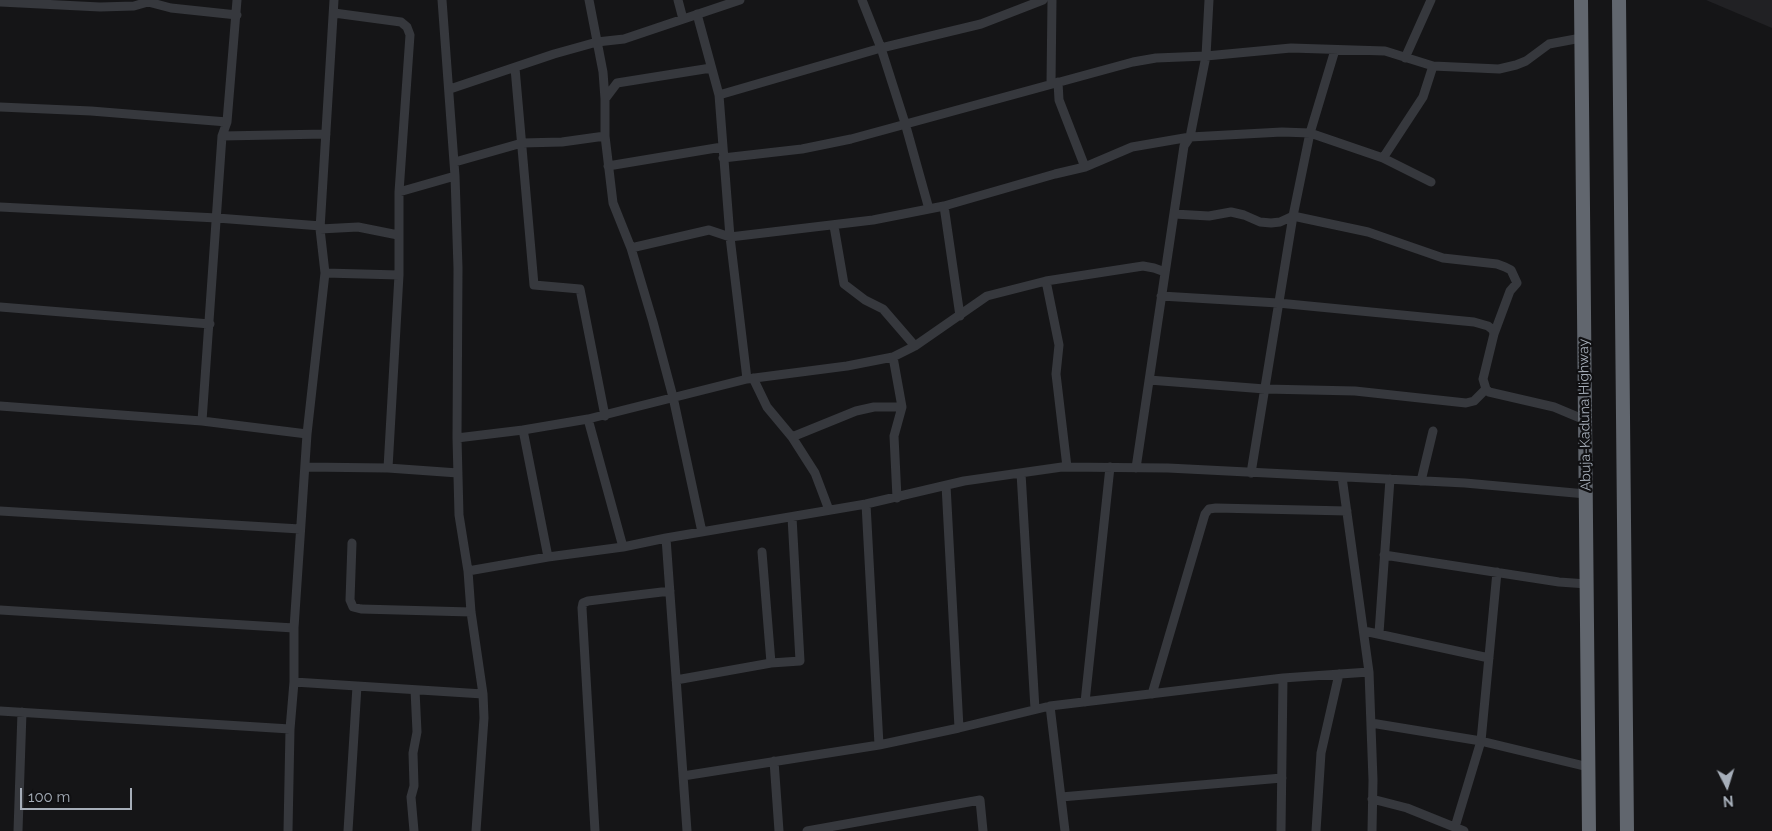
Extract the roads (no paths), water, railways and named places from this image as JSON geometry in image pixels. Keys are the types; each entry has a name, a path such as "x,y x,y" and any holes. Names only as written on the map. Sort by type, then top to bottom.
{"highway":[{"name":"Abuja-Kaduna Highway","path":"1581,0 1589,831"},
{"path":"1619,0 1627,831"}],"street":[{"path":"202,421 222,136 228,122 237,0"},
{"path":"288,831 290,729 294,682 294,628 307,434 324,272 320,227 334,0"},
{"path":"442,0 456,176 459,515 468,571 471,612 483,694 484,718 476,831"},
{"path":"589,0 603,72 605,136 613,203 631,248 653,322 673,397 702,532"},
{"path":"678,0 684,19"},
{"path":"450,89 554,54 597,42 624,39 740,0"},
{"path":"862,0 881,48 929,209"},
{"path":"719,95 881,48 981,24 1043,0"},
{"path":"1052,0 1054,83 1085,167"},
{"path":"1136,468 1184,146 1190,137 1206,56 1209,0"},
{"path":"1405,58 1430,0"},
{"path":"0,2 46,2 100,7 148,2 170,8 237,15"},
{"path":"334,13 401,22 410,35 399,192 399,275 388,468"},
{"path":"697,14 719,95 730,237 750,378 767,407 792,438 815,473 829,510"},
{"path":"723,158 802,149 851,139 1133,62 1156,58 1206,56 1291,48 1385,51 1434,66 1499,69 1526,61 1548,44 1581,38"},
{"path":"1251,473 1292,216 1310,133 1335,50"},
{"path":"1383,158 1423,97 1434,66"},
{"path":"515,68 534,285 580,289 606,416"},
{"path":"605,99 617,83 711,68"},
{"path":"603,72 617,83"},
{"path":"0,107 91,111 228,122"},
{"path":"631,248 709,230 730,237 834,226 929,209 1085,167 1132,147 1190,137 1282,132 1310,133 1383,158 1431,182"},
{"path":"222,136 326,134"},
{"path":"455,162 522,144 562,142 605,136"},
{"path":"608,166 722,147"},
{"path":"399,192 456,176"},
{"path":"0,206 217,218 320,227 358,227 398,235"},
{"path":"944,206 960,316"},
{"path":"1174,214 1209,216 1232,212 1260,222 1271,223 1280,222 1292,216 1368,232 1443,258 1497,264 1511,270 1517,284 1510,291 1494,334 1483,379 1486,389 1489,392 1554,408 1586,420"},
{"path":"834,226 844,284 865,300 883,309 915,346"},
{"path":"457,438 523,430 606,416 750,378 847,366 893,357 915,346 988,296 1046,281 1143,266 1165,272"},
{"path":"324,272 399,275"},
{"path":"1046,281 1059,345 1056,374 1067,467"},
{"path":"1161,296 1278,304 1474,322 1488,326 1493,330 1494,334"},
{"path":"0,307 210,324"},
{"path":"893,357 902,407 894,436 896,498"},
{"path":"1149,380 1265,390 1355,391 1466,403 1474,401 1486,389"},
{"path":"0,406 202,421 307,434"},
{"path":"792,438 856,411 874,406 902,407"},
{"path":"588,419 623,547"},
{"path":"523,430 548,557"},
{"path":"1421,481 1433,431"},
{"path":"305,467 388,468 458,473"},
{"path":"468,571 548,557 623,547 866,504 946,485 1067,467 1136,468 1390,479 1465,483 1586,494"},
{"path":"1085,702 1110,468"},
{"path":"1021,473 1035,709"},
{"path":"1342,477 1369,672 1372,831"},
{"path":"1379,633 1390,479"},
{"path":"946,485 959,728"},
{"path":"866,504 879,745"},
{"path":"1152,694 1205,514 1209,509 1347,511"},
{"path":"0,511 300,529"},
{"path":"676,680 771,663 800,661 792,517"},
{"path":"666,538 687,831"},
{"path":"352,543 350,600 353,607 361,609 471,612"},
{"path":"762,552 771,663"},
{"path":"1384,555 1559,582 1587,584"},
{"path":"1455,827 1481,741 1497,572"},
{"path":"596,831 582,608 588,600 670,592"},
{"path":"0,610 294,628"},
{"path":"1364,631 1489,658"},
{"path":"683,776 879,745 1050,706 1283,678 1369,672"},
{"path":"1316,831 1321,753 1338,674"},
{"path":"1281,831 1283,678"},
{"path":"294,682 483,694"},
{"path":"348,831 357,686"},
{"path":"414,831 411,797 414,786 413,753 417,732 415,690"},
{"path":"1050,706 1064,831"},
{"path":"0,711 290,729"},
{"path":"18,831 22,712"},
{"path":"1371,723 1481,741 1588,767"},
{"path":"774,761 778,831"},
{"path":"1061,797 1282,778"},
{"path":"1372,799 1407,808 1464,831"},
{"path":"806,831 980,800 983,831"}]}
